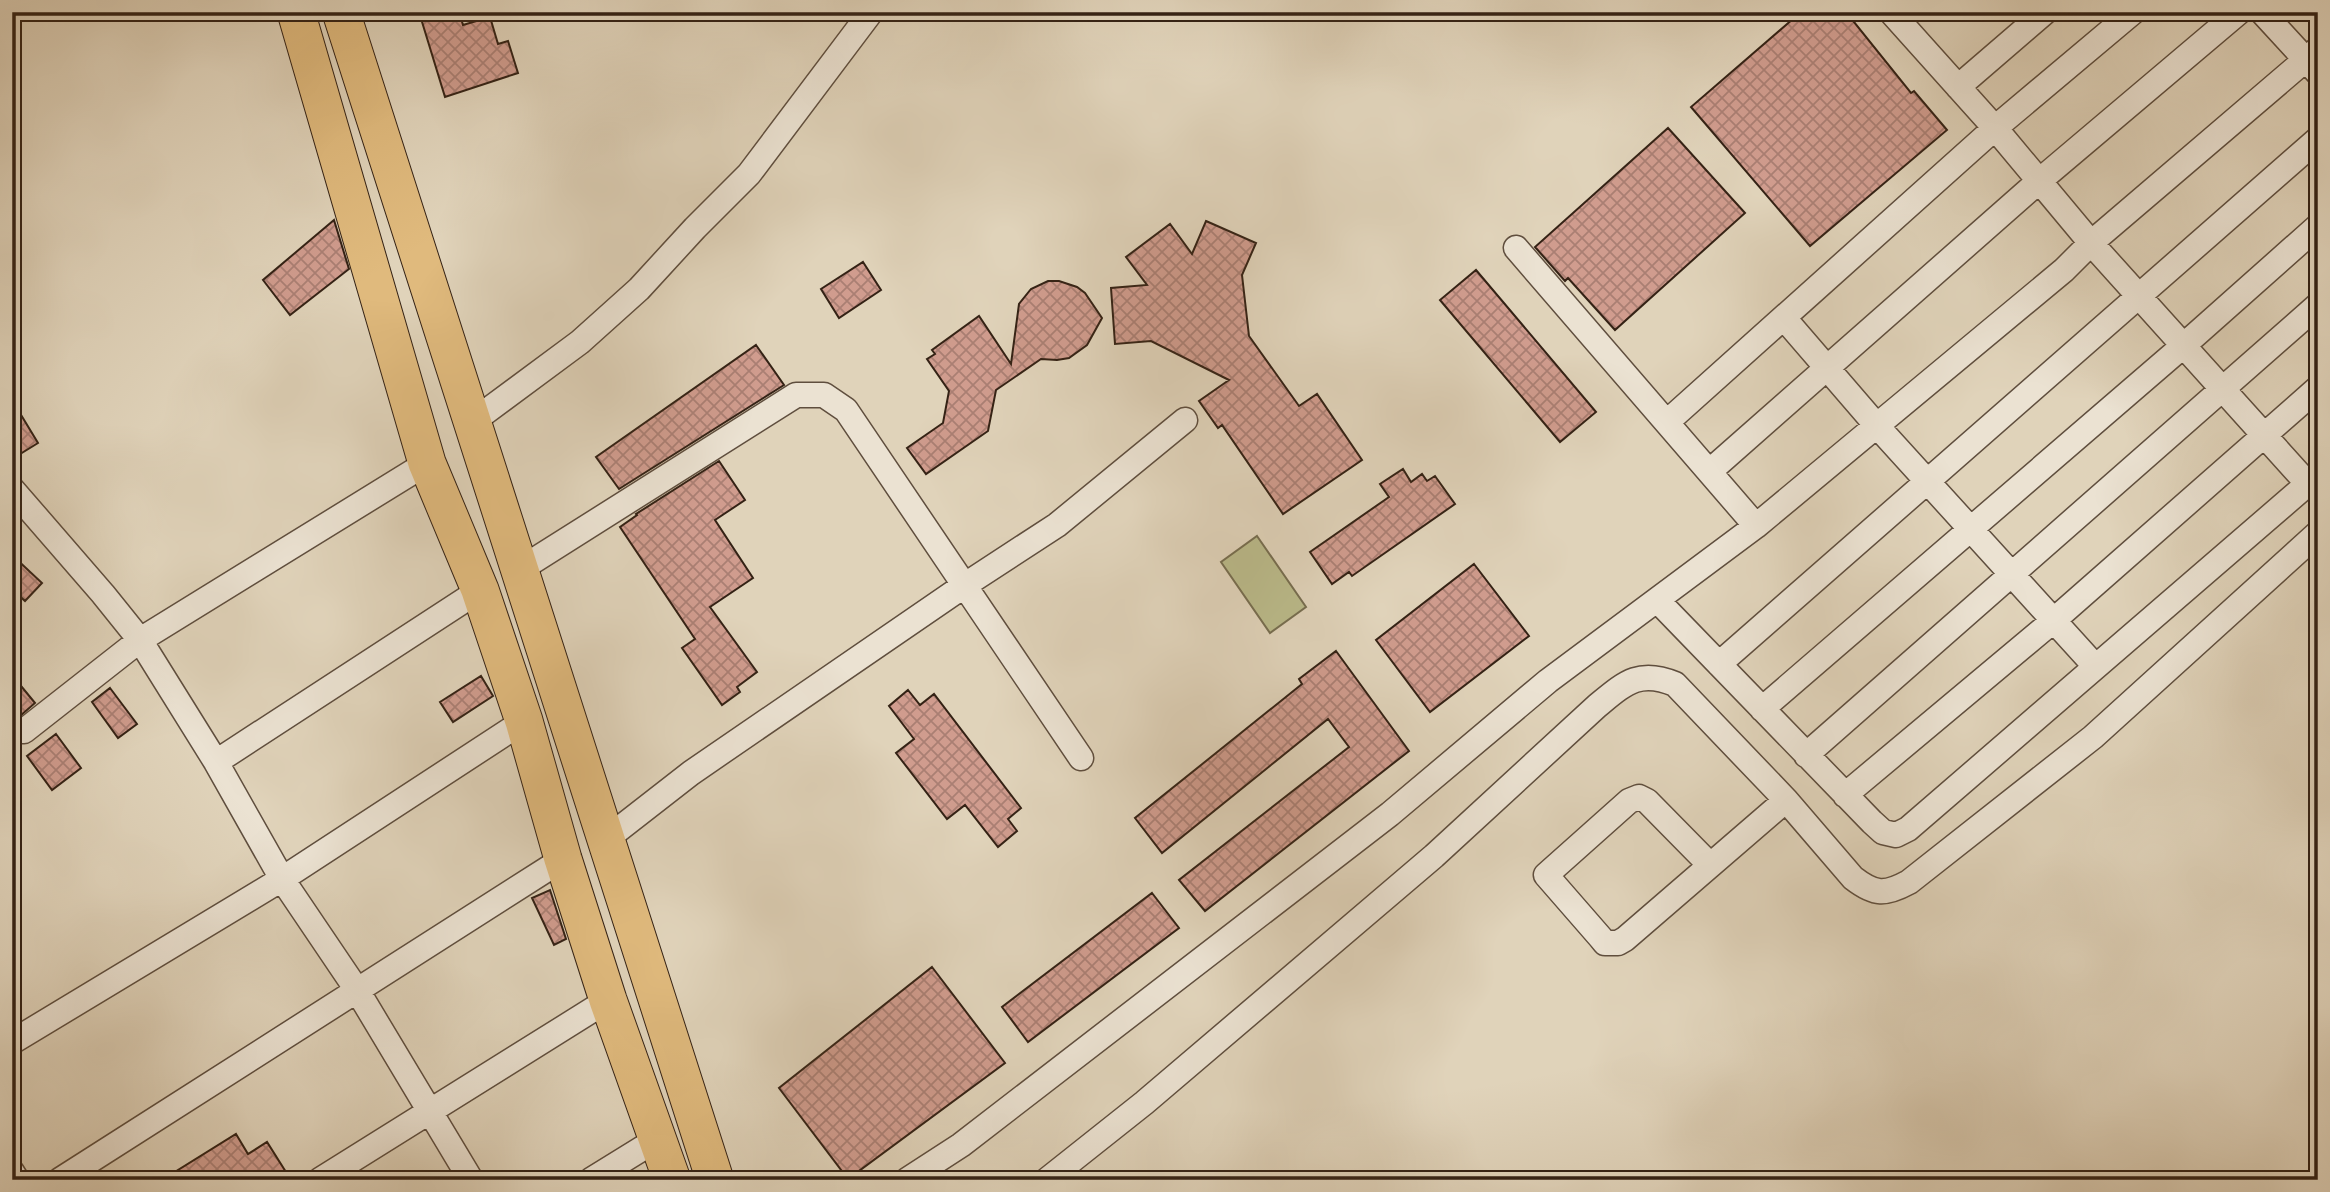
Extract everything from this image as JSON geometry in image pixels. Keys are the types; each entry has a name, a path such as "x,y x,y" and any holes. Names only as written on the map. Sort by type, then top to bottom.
{"highway":[{"path":"296,12 427,463 480,590 524,721 563,859 608,1000 673,1180"},
{"path":"341,12 715,1180"}],"street":[{"path":"472,422 580,342 639,289 749,174 871,12"},
{"path":"1657,600 1845,795 1883,832 1896,835 1908,829 2313,480 2263,434 2183,346 1891,12"},
{"path":"1958,87 2045,12"},
{"path":"1667,422 1995,128 2133,12"},
{"path":"1710,471 2038,183 2239,12"},
{"path":"907,1180 961,1145 1379,822 1548,681 1756,526 2064,270 2091,243 2314,60 2262,12"},
{"path":"1719,664 2318,139"},
{"path":"1762,709 2318,226"},
{"path":"1516,248 1756,526"},
{"path":"1807,755 2318,305"},
{"path":"1784,317 1877,426 2095,666"},
{"path":"1845,795 2053,621 2318,387"},
{"path":"519,570 796,395 824,395 846,410 1081,758"},
{"path":"605,840 691,773 1057,525 1185,420"},
{"path":"24,731 140,640 427,463"},
{"path":"12,489 140,640 216,762 282,879 356,990 471,1180"},
{"path":"1047,1180 1144,1103 1434,856 1597,705 1624,684 1657,677 1675,684 1786,800 1853,878 1864,887 1889,893 1909,882 2093,737 2318,533"},
{"path":"216,762 480,590"},
{"path":"12,1042 282,879 524,721"},
{"path":"1710,865 1647,801 1639,797 1629,801 1546,875 1605,943 1612,944 1625,939 1786,800"},
{"path":"60,1180 563,859"},
{"path":"320,1180 608,1000"},
{"path":"591,1180 659,1138"},
{"path":"12,1172 17,1180"}],"green space":[{"path":"1257,536 1306,607 1270,633 1221,562"}],"building":[{"path":"419,12 459,12 463,25 490,17 498,44 508,41 518,73 445,97"},
{"path":"1801,12 1846,12 1911,93 1914,91 1947,130 1810,246 1691,107"},
{"path":"1668,128 1745,213 1615,330 1568,278 1565,281 1535,247"},
{"path":"334,220 349,269 290,315 263,280"},
{"path":"1206,221 1256,243 1242,275 1249,336 1299,406 1317,394 1362,460 1283,514 1222,425 1218,428 1199,401 1229,380 1151,341 1115,344 1111,288 1147,285 1126,257 1170,224 1192,254"},
{"path":"863,262 881,290 839,318 821,289"},
{"path":"1476,270 1596,412 1560,442 1440,300"},
{"path":"1048,281 1059,281 1077,287 1085,293 1102,318 1087,345 1069,358 1041,359 996,390 988,431 926,474 907,448 943,423 949,391 927,359 935,354 932,350 979,316 1011,364 1019,304 1031,289"},
{"path":"756,345 784,385 619,489 596,457"},
{"path":"12,400 38,443 12,459"},
{"path":"719,461 745,500 715,520 753,578 710,607 757,672 737,687 740,692 722,705 682,648 695,639 620,527"},
{"path":"1403,469 1411,482 1422,474 1427,481 1435,476 1455,504 1352,576 1349,572 1332,584 1310,552 1389,497 1380,484"},
{"path":"12,555 42,583 25,601 12,589"},
{"path":"1474,564 1529,636 1430,712 1376,640"},
{"path":"1336,651 1409,751 1205,911 1179,880 1349,747 1328,719 1162,853 1135,818 1302,684 1299,679"},
{"path":"12,675 35,703 12,723"},
{"path":"481,676 493,696 453,722 440,702"},
{"path":"110,688 137,724 118,738 92,702"},
{"path":"908,690 920,705 934,694 1021,808 1008,819 1017,831 998,847 965,805 947,819 896,753 914,739 889,706"},
{"path":"56,734 81,768 52,790 27,756"},
{"path":"550,890 566,939 554,945 532,898"},
{"path":"1152,893 1179,928 1028,1042 1002,1007"},
{"path":"932,967 1005,1063 848,1179 779,1088"},
{"path":"236,1134 248,1154 267,1142 291,1180 162,1180"}]}
